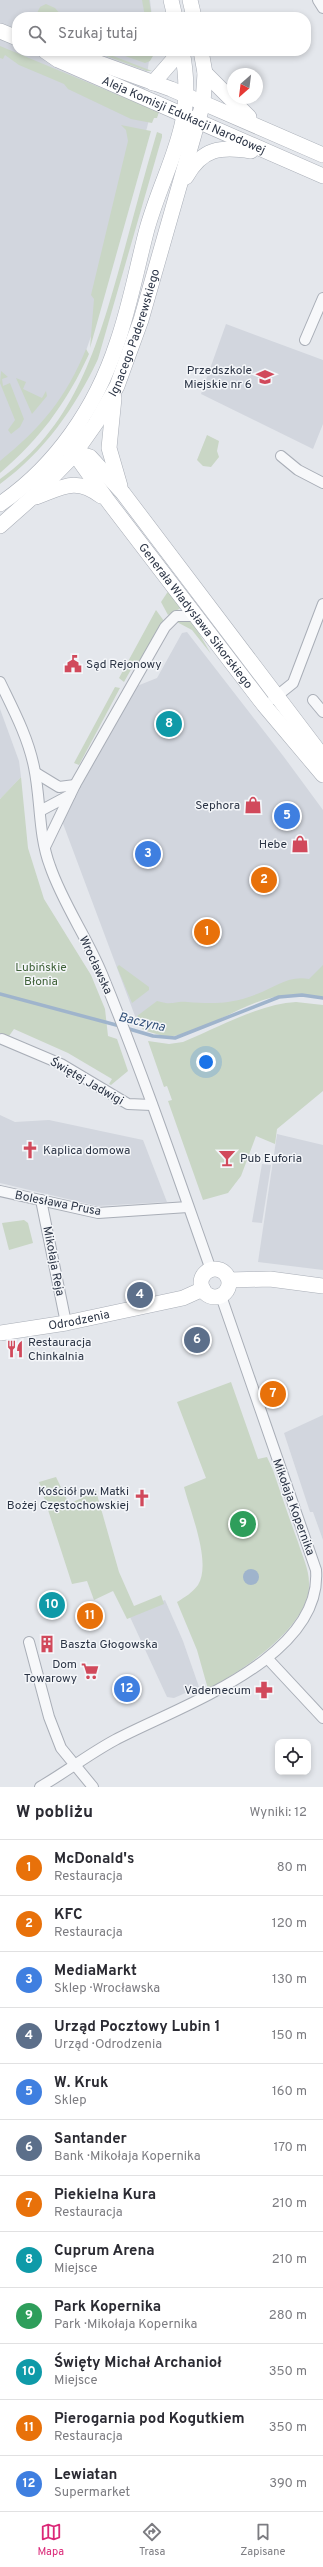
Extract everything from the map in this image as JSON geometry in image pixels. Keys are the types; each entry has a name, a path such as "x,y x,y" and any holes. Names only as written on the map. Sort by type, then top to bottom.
{"street":[{"path":"171,0 174,12"},
{"path":"190,0 193,12"},
{"path":"318,0 323,8"},
{"path":"0,31 12,36"},
{"name":"Aleja Komisji Edukacji Narodowej","path":"52,56 58,60 191,119 323,176"},
{"name":"Aleja Komisji Edukacji Narodowej","path":"80,56 153,82 203,102 323,156"},
{"path":"153,82 172,60 173,56"},
{"name":"Ignacego Paderewskiego","path":"0,526 31,499 76,452 96,423 115,390 141,320 180,186 191,119 183,56"},
{"name":"Ignacego Paderewskiego","path":"0,504 37,473 55,453 76,427 102,383 117,344 147,229 175,154 191,119 203,102 205,73 202,56"},
{"path":"205,73 239,109 270,132"},
{"path":"180,186 199,159 219,148 232,148 271,154"},
{"path":"305,340 323,298"},
{"path":"115,390 109,448 123,493"},
{"name":"Generała Władysława Sikorskiego","path":"76,427 76,452 79,460 108,502 264,705 323,776"},
{"name":"Generała Władysława Sikorskiego","path":"55,453 76,452 90,457 123,493 323,757"},
{"path":"282,456 298,470 323,483"},
{"path":"31,499 74,484 88,487 108,502"},
{"path":"264,705 293,683 323,604"},
{"path":"45,847 75,785 119,705 169,620 176,616 196,616"},
{"name":"Wrocławska","path":"0,682 26,740 36,773 45,847 55,880 102,972 152,1104 211,1270"},
{"path":"313,700 323,712"},
{"path":"36,773 59,786 75,785"},
{"path":"40,811 70,795"},
{"name":"Świętej Jadwigi","path":"2,1039 61,1064 128,1104 152,1104"},
{"name":"Bolesława Prusa","path":"0,1191 98,1213 188,1207"},
{"name":"Mikołaja Reja","path":"42,1200 66,1323"},
{"path":"229,1280 228,1289 221,1296 213,1296 203,1289 202,1279 211,1270 220,1270 229,1280 270,1280 323,1286"},
{"name":"Odrodzenia","path":"0,1333 66,1323 183,1298 203,1289"},
{"name":"Mikołaja Kopernika","path":"40,1787 114,1740 205,1697 268,1659 291,1636 312,1608 317,1586 317,1576 221,1296"},
{"path":"29,1642 49,1717 61,1748 77,1764 94,1787"},
{"path":"268,1659 323,1718"}],"shaded area":[{"path":"0,0 150,0 151,12 12,12 12,56 152,56 149,61 142,107 151,112 100,310 78,374 49,422 0,469"},
{"name":"Przedszkole Miejskie nr 6","path":"226,324 323,360 323,424 313,449 201,394"},
{"path":"187,632 323,810 323,989 300,985 156,1029 138,1024 62,821 133,691 137,686 157,678 182,633"},
{"path":"0,709 19,761 21,777 0,799"},
{"path":"0,1115 15,1122 49,1120 143,1140 167,1202 97,1206 0,1183"},
{"path":"277,1134 323,1145 323,1270 258,1262"},
{"path":"262,1164 271,1165 262,1223 252,1222"},
{"path":"323,1415 323,1540 313,1512 310,1512 284,1433"},
{"path":"165,1600 183,1641 199,1687 174,1698 167,1697 130,1617 132,1613"}],"green space":[{"path":"142,0 149,0 151,12 144,12"},
{"path":"46,4 55,8 59,12 38,12 40,7"},
{"path":"0,46 12,51 12,56 24,56 159,112 157,118 154,118 152,123 131,119 68,89 64,84 19,65 5,55 3,59 0,58"},
{"path":"106,56 113,56 152,71 147,71"},
{"path":"125,56 153,56 150,61 145,63"},
{"path":"121,125 151,131 90,348 94,299 91,295 128,141 126,130"},
{"path":"157,132 162,134 162,137 98,359 79,395 57,428 31,458 0,484 0,479 25,459 46,437 63,413 90,360 118,273"},
{"path":"86,349 89,354 62,404 28,447 0,473 0,461 15,449 51,411 70,383"},
{"path":"1,371 8,377 2,379 3,386 10,383 24,419 20,427 11,434 8,430 15,420 0,383"},
{"path":"16,378 26,382 23,389 42,398 46,391 47,396 32,414"},
{"path":"207,435 219,441 217,451 219,457 211,467 203,466 197,460"},
{"path":"169,590 181,608 168,615 161,602"},
{"path":"156,610 164,621 140,663 133,666 124,682 119,678"},
{"path":"184,619 192,621 211,654 192,630 175,621"},
{"path":"115,687 120,688 79,765 74,763"},
{"name":"Lubińskie Błonia","path":"21,777 28,848 44,899 91,975 105,1009 108,1036 117,1039 128,1071 111,1085 109,1084 112,1079 68,1053 14,1029 9,1036 0,1033 0,799"},
{"path":"119,965 149,987 149,990 132,1003 117,967"},
{"path":"323,965 323,997 300,994 262,1000 212,1023 174,1036 163,1036 143,1030 137,1016 157,1001 170,1003 214,1003 239,1000 257,994 282,982 302,978 309,979"},
{"path":"296,1002 323,1005 323,1091 277,1129 275,1144 256,1136 241,1176 228,1193 203,1200 168,1101 172,1100 167,1086 164,1087 148,1041 169,1044 183,1042 253,1012 268,1007"},
{"path":"24,1220 28,1223 33,1243 9,1250 2,1223"},
{"path":"231,1382 258,1459 267,1457 273,1470 305,1562 309,1583 307,1599 299,1615 287,1631 255,1659 208,1689 197,1650 177,1602 191,1593 198,1585 202,1575 203,1564 195,1523 184,1487 206,1478 177,1402"},
{"path":"56,1477 69,1504 96,1491 119,1572 134,1606 161,1595 164,1604 127,1619 113,1591 94,1600 87,1581 72,1584 39,1482"}],"water":[{"path":"251,1569 258,1574 259,1577 254,1584 251,1585 244,1580 243,1577 248,1570"}],"waterway":[{"name":"Baczyna","path":"0,994 120,1026"},
{"name":"Baczyna","path":"126,1028 153,1036 175,1038 279,997 302,995 323,998"}],"place":[{"name":"Przedszkole Miejskie nr 6","path":"265,377"},
{"name":"Sąd Rejonowy","path":"73,664"},
{"name":"Cuprum Arena","path":"169,724"},
{"name":"Sephora","path":"253,805"},
{"name":"W. Kruk","path":"287,816"},
{"name":"Hebe","path":"300,844"},
{"name":"MediaMarkt","path":"148,854"},
{"name":"KFC","path":"264,880"},
{"name":"McDonald's","path":"207,932"},
{"name":"Kaplica domowa","path":"30,1150"},
{"name":"Pub Euforia","path":"227,1158"},
{"name":"Urząd Pocztowy Lubin 1","path":"140,1295"},
{"name":"Santander","path":"197,1340"},
{"name":"Restauracja Chinkalnia","path":"15,1349"},
{"name":"Piekielna Kura","path":"273,1394"},
{"name":"Kościół pw. Matki Bożej Częstochowskiej","path":"142,1498"},
{"name":"Park Kopernika","path":"243,1524"},
{"name":"Święty Michał Archanioł","path":"52,1605"},
{"name":"Pierogarnia pod Kogutkiem","path":"90,1616"},
{"name":"Baszta Głogowska","path":"47,1644"},
{"name":"Dom Towarowy","path":"90,1671"},
{"name":"Lewiatan","path":"127,1689"},
{"name":"Vademecum","path":"264,1690"}]}
